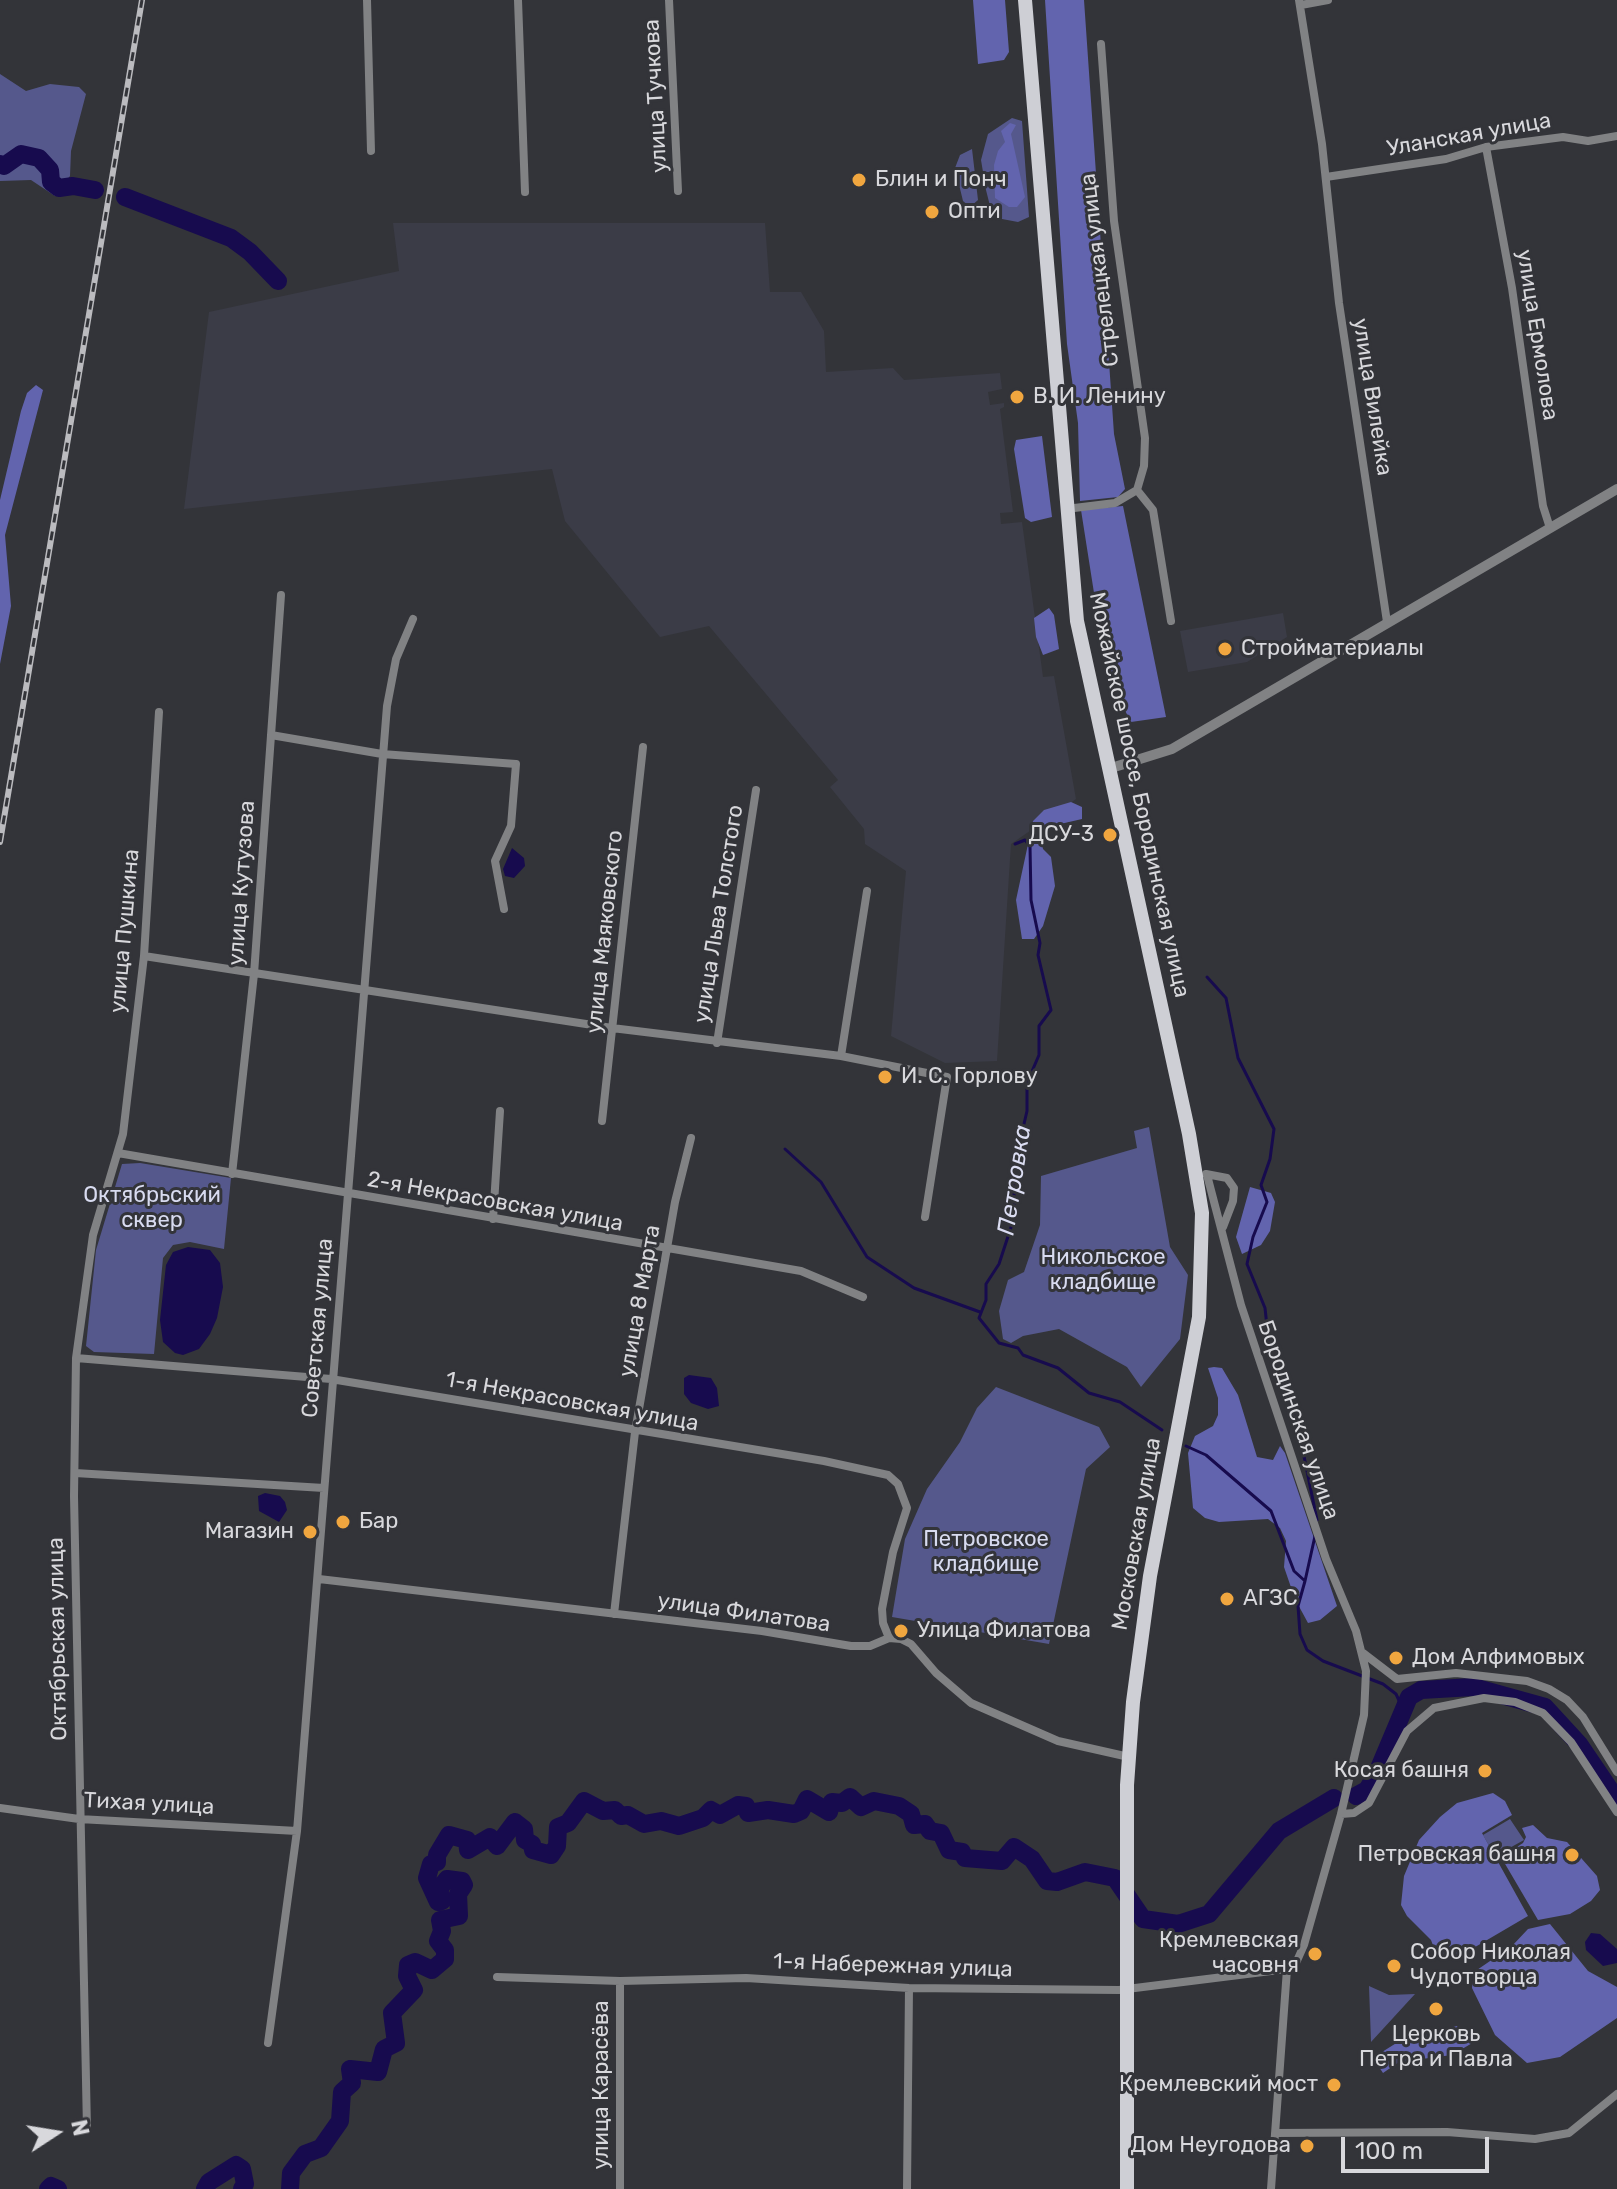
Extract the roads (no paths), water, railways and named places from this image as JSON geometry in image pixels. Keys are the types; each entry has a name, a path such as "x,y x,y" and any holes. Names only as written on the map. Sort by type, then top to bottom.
{"main road":[{"name":"Можайское шоссе, Бородинская улица","path":"1025,0 1077,621 1202,1175 1202,1293"},
{"name":"Московская улица","path":"1126,1990 1127,1785 1140,1639 1202,1293"},
{"path":"1126,1990 1127,2189"}],"street":[{"path":"367,0 371,151"},
{"path":"518,0 525,192"},
{"name":"улица Тучкова","path":"669,0 678,191"},
{"path":"1300,2 1328,0"},
{"name":"улица Вилейка","path":"1300,2 1326,177 1339,303 1387,622"},
{"name":"Стрелецкая улица","path":"1101,44 1114,221 1145,438 1144,466 1137,490"},
{"name":"Уланская улица","path":"1326,177 1446,159 1486,147 1563,137 1588,141 1617,136"},
{"name":"улица Ермолова","path":"1486,147 1512,288 1543,506 1550,528"},
{"path":"1108,769 1172,749 1617,489"},
{"path":"1066,509 1115,503 1137,490 1153,510 1171,621"},
{"name":"улица Кутузова","path":"232,1174 254,974 281,595"},
{"name":"Советская улица","path":"268,2043 297,1831 382,754 396,659 413,619"},
{"name":"улица Пушкина","path":"118,1153 144,956 159,712"},
{"path":"271,735 382,754 516,764 511,826 495,861 504,909"},
{"name":"улица Маяковского","path":"602,1121 643,747"},
{"name":"улица Льва Толстого","path":"717,1043 756,790"},
{"path":"841,1056 867,891"},
{"path":"144,956 612,1028 841,1056 947,1077 925,1217"},
{"path":"493,1219 500,1111"},
{"name":"улица 8 Марта","path":"614,1614 635,1432 675,1202 691,1138"},
{"name":"2-я Некрасовская улица","path":"118,1153 801,1271 863,1297"},
{"name":"Октябрьская улица","path":"87,2129 79,1819 76,1358 93,1235 118,1153"},
{"path":"1202,1175 1227,1178 1234,1188 1233,1201 1223,1227"},
{"name":"Бородинская улица","path":"1202,1175 1223,1227 1245,1320 1326,1559 1363,1653 1367,1673 1364,1715 1341,1814"},
{"name":"1-я Некрасовская улица","path":"76,1358 331,1379 635,1432 824,1461 888,1475 898,1484 907,1508 893,1552 882,1609 889,1638"},
{"path":"75,1473 324,1488"},
{"name":"улица Филатова","path":"319,1579 762,1631 851,1646 870,1646 889,1638"},
{"path":"889,1638 911,1644 952,1688 994,1715 1058,1741 1129,1757"},
{"path":"1363,1653 1397,1679 1456,1673 1527,1681 1549,1689 1567,1700 1583,1717 1617,1772"},
{"path":"1271,2189 1287,1969 1296,1963 1304,1945 1341,1814 1354,1813 1369,1803 1407,1731 1434,1708 1484,1698 1515,1702 1543,1713 1571,1742 1617,1812"},
{"name":"Тихая улица","path":"0,1808 79,1819 297,1831"},
{"name":"1-я Набережная улица","path":"497,1977 620,1981 746,1978 909,1988 1126,1990 1287,1969"},
{"name":"улица Карасёва","path":"620,1981 620,2189"},
{"path":"907,2189 909,1988"},
{"path":"1275,2133 1447,2132 1535,2139 1569,2133 1617,2094"}],"waterway":[{"name":"Петровка","path":"0,164 4,166 21,154 39,158 50,170 51,182 59,188 73,186 95,190"},
{"name":"Петровка","path":"125,197 231,238 250,252 278,281"},
{"name":"Петровка","path":"1015,844 1025,840 1030,846 1031,900 1040,943 1038,955 1051,1010 1039,1026 1039,1055 1027,1083 1027,1111 1013,1171 1015,1215 999,1264 986,1284 986,1300 979,1318 999,1343 1018,1348 1023,1355 1058,1368 1089,1393 1120,1402 1162,1430"},
{"path":"1207,977 1226,998 1238,1058 1274,1129 1270,1159 1261,1185 1267,1202 1253,1237 1247,1264 1265,1308 1269,1345 1298,1427 1317,1520"},
{"path":"785,1149 821,1182 867,1257 914,1288 980,1312"},
{"name":"Петровка","path":"1186,1446 1206,1455 1271,1511 1294,1571 1305,1581 1298,1606 1300,1634 1307,1650 1323,1661 1383,1684 1396,1694 1402,1707"},
{"path":"1305,1581 1315,1536"},
{"path":"1356,1796 1367,1790 1377,1773 1409,1697 1421,1690 1473,1687 1545,1707 1579,1744 1617,1800"},
{"path":"290,2189 291,2173 305,2154 321,2148 340,2121 342,2092 352,2083 350,2069 378,2072 384,2049 396,2043 392,2013 414,1990 407,1976 408,1965 415,1962 432,1970 445,1959 445,1950 438,1941 442,1931 440,1920 459,1916 458,1894 464,1885 462,1881 447,1879 439,1889 442,1901 438,1902 427,1878 431,1864 437,1862 437,1855 449,1835 467,1840 468,1850 490,1837 497,1846 515,1822 524,1829 525,1840 532,1844 533,1850 551,1855 557,1846 558,1827 568,1823 584,1801 603,1811 615,1810 621,1816 628,1815 644,1824 661,1821 679,1826 703,1818 711,1810 720,1815 738,1805 746,1806 748,1813 768,1810 794,1814 801,1811 807,1799 829,1812 832,1802 842,1803 850,1797 861,1807 874,1801 899,1806 911,1814 914,1825 925,1824 930,1831 941,1833 949,1850 962,1852 965,1858 1002,1861 1014,1847 1032,1859 1047,1881 1057,1882 1085,1872 1115,1878 1143,1919 1178,1924 1209,1914 1279,1831 1334,1798"},
{"path":"205,2189 209,2182 236,2165 242,2169 245,2184 242,2189"},
{"path":"48,2189 51,2186 58,2189"}],"railway":[{"path":"0,842 142,0"}],"place":[{"name":"Блин и Понч","path":"859,180"},
{"name":"Опти","path":"932,212"},
{"name":"В. И. Ленину","path":"1017,397"},
{"name":"Стройматериалы","path":"1225,649"},
{"name":"ДСУ-3","path":"1110,835"},
{"name":"И. С. Горлову","path":"885,1077"},
{"name":"Бар","path":"343,1522"},
{"name":"Магазин","path":"310,1532"},
{"name":"АГЗС","path":"1227,1599"},
{"name":"Улица Филатова","path":"901,1631"},
{"name":"Дом Алфимовых","path":"1396,1658"},
{"name":"Косая башня","path":"1485,1771"},
{"name":"Петровская башня","path":"1572,1855"},
{"name":"Кремлевская часовня","path":"1315,1954"},
{"name":"Собор Николая Чудотворца","path":"1394,1966"},
{"name":"Церковь Петра и Павла","path":"1436,2009"},
{"name":"Кремлевский мост","path":"1334,2085"},
{"name":"Дом Неугодова","path":"1307,2146"}],"park label":[{"name":"Октябрьский сквер","path":"152,1208"},
{"name":"Никольское кладбище","path":"1103,1270"},
{"name":"Петровское кладбище","path":"986,1552"}]}
